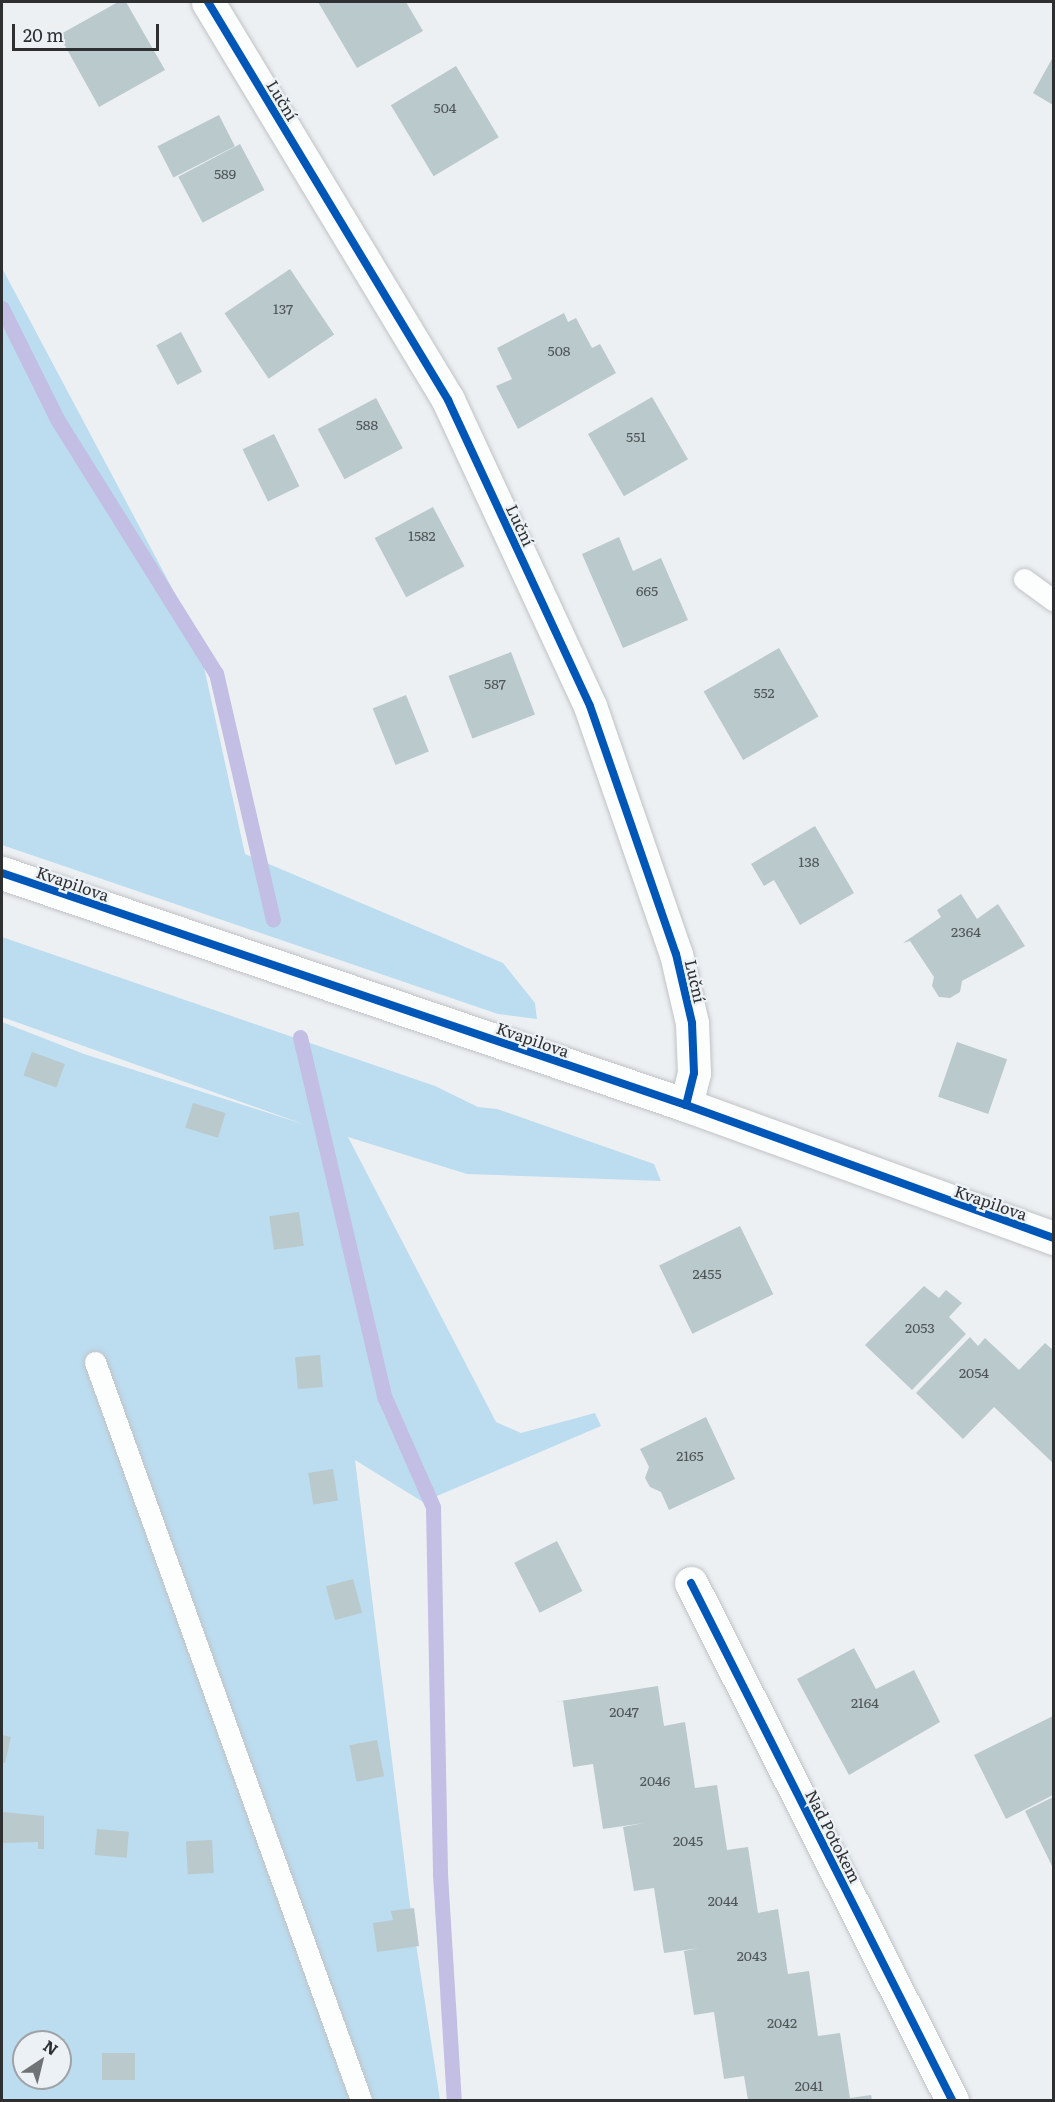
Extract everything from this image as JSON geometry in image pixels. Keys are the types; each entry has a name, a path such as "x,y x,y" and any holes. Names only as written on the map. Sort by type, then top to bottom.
{"street":[{"name":"Luční","path":"208,2 448,400 590,706 676,954 692,1023 694,1073 686,1106"},
{"name":"Kvapilova","path":"2,873 686,1106 1053,1238"},
{"name":"Nad Potokem","path":"691,1583 952,2100"}],"lane":[{"path":"1024,579 1053,601"},
{"path":"95,1362 361,2100"}],"shaded area":[{"path":"2,268 197,635 245,854 503,963 535,1003 537,1019 498,1014 2,845"},
{"path":"2,937 435,1086 478,1107 497,1109 654,1164 661,1181 467,1174 348,1137 496,1422 521,1433 595,1413 601,1426 423,1502 355,1460 409,1898 440,2100 2,2100 2,1022 84,1054 306,1125 2,1017"}],"building":[{"path":"118,2 126,2 165,70 99,107 59,35"},
{"path":"318,2 406,2 423,31 357,68"},
{"path":"1053,57 1053,105 1033,93"},
{"path":"456,66 499,137 434,176 391,105"},
{"path":"219,115 235,146 173,178 158,146"},
{"path":"240,144 264,190 203,223 178,177"},
{"path":"290,269 334,334 269,379 225,313"},
{"path":"564,313 568,322 576,318 592,348 600,344 616,373 518,429 496,386 512,379 497,348"},
{"path":"181,332 202,372 177,385 156,345"},
{"path":"652,397 688,459 624,496 588,434"},
{"path":"376,398 403,448 344,479 318,429"},
{"path":"274,434 299,486 268,501 243,449"},
{"path":"433,507 464,566 406,597 375,538"},
{"path":"619,537 633,571 661,558 688,620 623,648 582,554"},
{"path":"779,648 818,716 743,760 704,692"},
{"path":"511,652 535,715 472,739 448,676"},
{"path":"406,695 429,752 395,765 373,708"},
{"path":"815,826 854,893 800,925 774,880 764,886 751,864"},
{"path":"961,894 977,919 998,904 1025,946 962,981 960,992 950,998 939,997 932,986 934,977 910,941 903,943 941,917 937,910"},
{"path":"957,1042 1007,1059 988,1114 938,1097"},
{"path":"32,1052 65,1064 56,1087 23,1075"},
{"path":"193,1103 226,1113 218,1138 185,1128"},
{"path":"299,1212 304,1246 274,1250 269,1216"},
{"path":"740,1226 773,1294 692,1334 659,1265"},
{"path":"924,1286 939,1298 946,1290 962,1303 949,1317 966,1334 912,1390 865,1345"},
{"path":"970,1337 978,1346 985,1338 1019,1370 1045,1343 1053,1350 1053,1463 994,1407 963,1439 916,1393"},
{"path":"320,1355 323,1387 298,1389 295,1357"},
{"path":"706,1417 735,1479 669,1510 661,1492 650,1487 645,1478 649,1467 640,1449"},
{"path":"333,1469 338,1501 313,1505 308,1473"},
{"path":"557,1541 582,1591 540,1613 514,1563"},
{"path":"353,1579 362,1613 335,1620 326,1586"},
{"path":"854,1648 876,1689 914,1670 940,1722 849,1775 797,1679"},
{"path":"658,1686 664,1726 685,1722 695,1788 717,1785 727,1850 748,1847 758,1913 778,1909 788,1974 809,1971 818,2036 840,2033 850,2098 871,2095 872,2100 748,2100 744,2076 724,2079 714,2012 694,2015 684,1951 700,1948 664,1953 654,1888 634,1891 623,1827 644,1823 603,1829 593,1764 573,1767 563,1701 554,1702"},
{"path":"1053,1716 1053,1795 1006,1819 974,1755"},
{"path":"2,1735 11,1737 5,1763 2,1763"},
{"path":"377,1740 384,1776 357,1782 350,1745"},
{"path":"1053,1797 1053,1868 1025,1811"},
{"path":"3,1812 44,1816 44,1849 38,1849 38,1842 3,1843"},
{"path":"97,1829 129,1832 127,1858 95,1855"},
{"path":"212,1840 214,1873 188,1874 186,1841"},
{"path":"414,1908 419,1946 377,1952 373,1923 393,1920 391,1911"},
{"path":"102,2053 135,2053 135,2080 102,2080"}],"waterway":[{"path":"2,308 57,419 216,673 273,920"},
{"path":"300,1037 385,1398 433,1507 440,1874 454,2100"}],"cycle path":[{"path":"208,2 448,400 590,706 676,954 692,1023 694,1073 686,1105"},
{"path":"2,873 686,1105 1054,1238"},
{"path":"691,1583 952,2100"}]}
